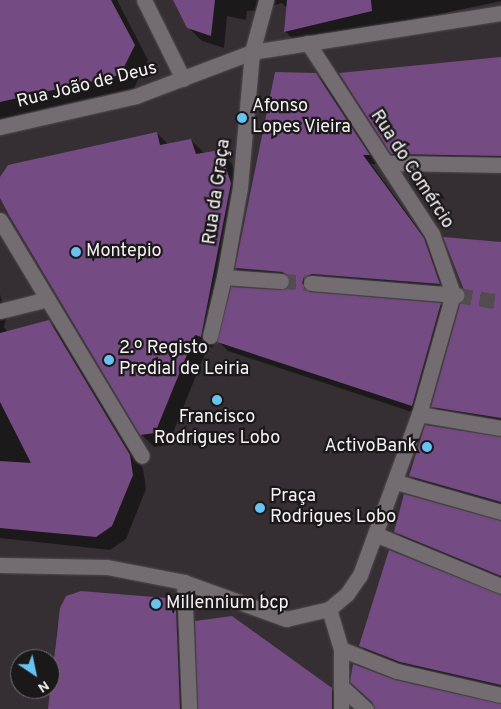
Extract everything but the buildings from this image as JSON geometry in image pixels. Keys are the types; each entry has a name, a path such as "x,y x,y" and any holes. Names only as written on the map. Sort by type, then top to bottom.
{"street":[{"path":"144,0 183,79"},
{"name":"Rua da Graça","path":"210,336 224,277 240,187 252,52 266,0"},
{"name":"Rua João de Deus","path":"0,127 136,96 252,52 501,13"},
{"name":"Rua do Comércio","path":"308,43 432,234 455,295"},
{"path":"387,163 501,165"},
{"path":"0,220 142,456"},
{"path":"224,277 281,281"},
{"path":"0,565 107,567 184,582 286,619 329,609 347,594 360,575 396,482 455,295 311,283"},
{"path":"0,311 48,299"},
{"path":"419,414 501,428"},
{"path":"396,482 501,512"},
{"path":"375,534 501,586"},
{"path":"184,582 189,709"},
{"path":"329,609 341,649 341,709"},
{"path":"341,649 397,671 501,695"},
{"path":"342,687 366,709"}],"tunnel":[{"path":"281,281 311,283"},
{"path":"457,295 501,302"}],"place":[{"name":"Afonso Lopes Vieira","path":"242,118"},
{"name":"Montepio","path":"76,252"},
{"name":"2.º Registo Predial de Leiria","path":"109,360"},
{"name":"Francisco Rodrigues Lobo","path":"217,400"},
{"name":"ActivoBank","path":"427,447"},
{"name":"Praça Rodrigues Lobo","path":"260,508"},
{"name":"Millennium bcp","path":"156,604"}]}
